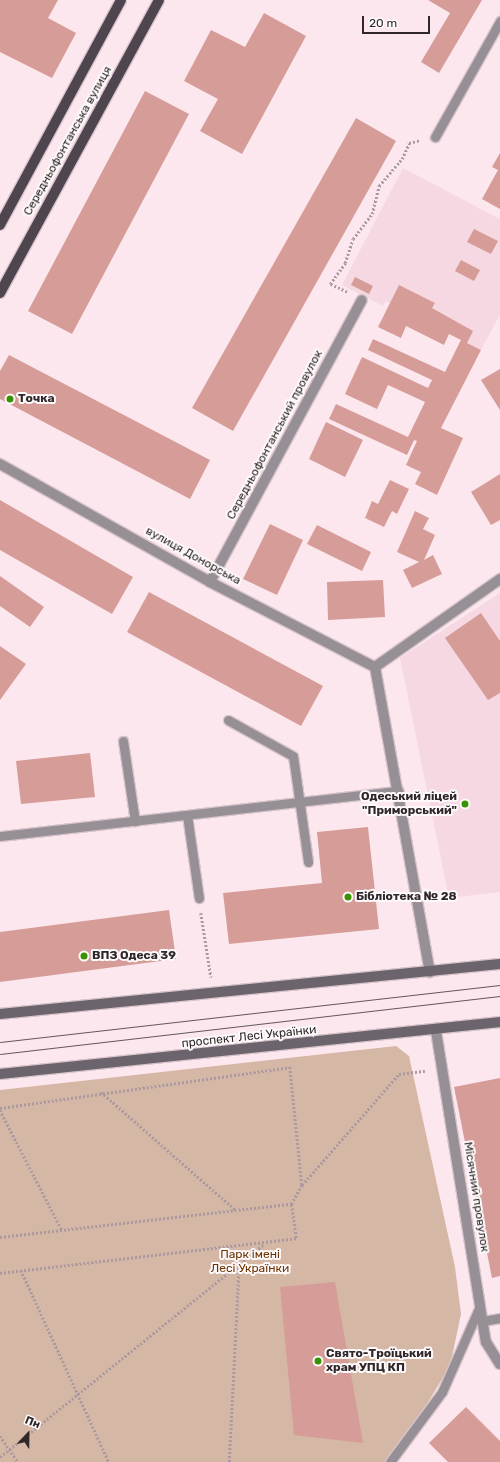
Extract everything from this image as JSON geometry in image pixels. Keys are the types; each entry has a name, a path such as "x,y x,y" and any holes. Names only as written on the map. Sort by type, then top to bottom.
{"main road":[{"name":"Середньофонтанська вулиця","path":"0,226 121,0"},
{"name":"Середньофонтанська вулиця","path":"0,293 159,0"},
{"path":"0,1014 500,964"},
{"name":"проспект Лесі Українки","path":"0,1074 436,1031 500,1022"}],"street":[{"name":"Середньофонтанський провулок","path":"210,582 362,300"},
{"name":"вулиця Донорська","path":"0,464 210,582 375,666"},
{"path":"430,972 375,666 500,579"},
{"name":"Місячний провулок","path":"436,1031 486,1342 500,1364"}],"lane":[{"path":"435,137 500,21"},
{"path":"228,720 292,756 308,862"},
{"path":"123,741 135,821"},
{"path":"0,836 398,791"},
{"path":"187,815 199,898"},
{"path":"390,1462 442,1392 480,1306"},
{"path":"483,1321 500,1318"}],"path":[{"path":"362,300 330,284 345,263 353,239 372,214 379,186 402,159 409,143 435,137"},
{"path":"199,898 212,981"},
{"path":"62,1230 0,1109 101,1092 290,1067 302,1185"},
{"path":"0,1273 264,1244 296,1238 291,1204 302,1185 399,1074 443,1069"},
{"path":"101,1092 236,1210"},
{"path":"0,1237 291,1204"},
{"path":"0,1457 78,1392 264,1244"},
{"path":"229,1462 240,1264"},
{"path":"22,1270 109,1462"},
{"path":"0,1436 11,1448 18,1462"}],"shaded area":[{"path":"403,168 500,219 500,314 481,350 386,301 383,306 342,285"},
{"name":"Одеський ліцей \"Приморський\"","path":"500,593 500,892 449,898 400,658"}],"green space":[{"name":"Парк імені Лесі Українки","path":"396,1046 409,1056 455,1267 461,1314 450,1366 413,1427 386,1462 0,1462 0,1090"}],"building":[{"path":"0,0 58,0 48,18 76,33 52,78 0,52"},
{"path":"428,0 482,0 439,73 421,62 450,13"},
{"path":"264,13 306,36 242,154 200,131 218,99 184,81 211,30 245,47"},
{"path":"145,91 189,114 72,334 28,311"},
{"path":"356,118 396,141 233,431 192,408"},
{"path":"500,153 500,209 482,199 498,170 492,167"},
{"path":"474,229 498,241 491,254 467,242"},
{"path":"461,260 480,270 474,281 455,271"},
{"path":"355,277 373,286 369,294 351,285"},
{"path":"399,285 435,303 432,308 473,331 467,343 481,350 441,428 463,438 437,495 415,484 421,472 406,465 417,441 414,440 407,455 329,419 336,404 408,437 425,402 388,385 377,409 345,394 362,357 428,388 432,380 368,350 373,339 445,372 461,340 449,334 444,345 406,326 401,338 378,327"},
{"path":"9,355 210,460 190,499 0,399 0,371"},
{"path":"500,369 500,410 481,380"},
{"path":"326,422 363,440 345,477 309,459"},
{"path":"500,474 500,520 491,525 471,492"},
{"path":"390,480 409,489 397,514 392,511 384,527 365,518 372,501 378,504"},
{"path":"0,500 133,577 112,614 0,550"},
{"path":"415,511 429,518 423,529 435,535 424,560 433,555 442,574 412,588 403,570 419,562 397,552"},
{"path":"270,524 303,540 277,595 243,579"},
{"path":"317,525 371,552 362,571 307,544"},
{"path":"0,576 44,607 30,627 0,606"},
{"path":"383,580 385,617 328,620 327,582"},
{"path":"149,592 323,686 301,726 127,632"},
{"path":"481,613 500,641 500,693 488,700 445,638"},
{"path":"0,646 26,664 0,700"},
{"path":"90,753 95,797 21,804 16,761"},
{"path":"368,827 379,929 229,944 223,893 322,883 317,832"},
{"path":"169,910 176,959 0,982 0,932"},
{"path":"500,1078 500,1276 492,1278 454,1087"},
{"name":"Свято-Троїцький храм УПЦ КП","path":"335,1282 363,1443 294,1435 280,1287"},
{"path":"466,1407 500,1441 500,1462 448,1462 429,1443"}],"tram line":[{"path":"0,1042 500,985"},
{"path":"0,1054 500,996"}],"place":[{"name":"Точка","path":"10,399"},
{"name":"Одеський ліцей \"Приморський\"","path":"465,804"},
{"name":"Бібліотека № 28","path":"348,897"},
{"name":"ВПЗ Одеса 39","path":"84,956"},
{"name":"Свято-Троїцький храм УПЦ КП","path":"318,1361"}]}
